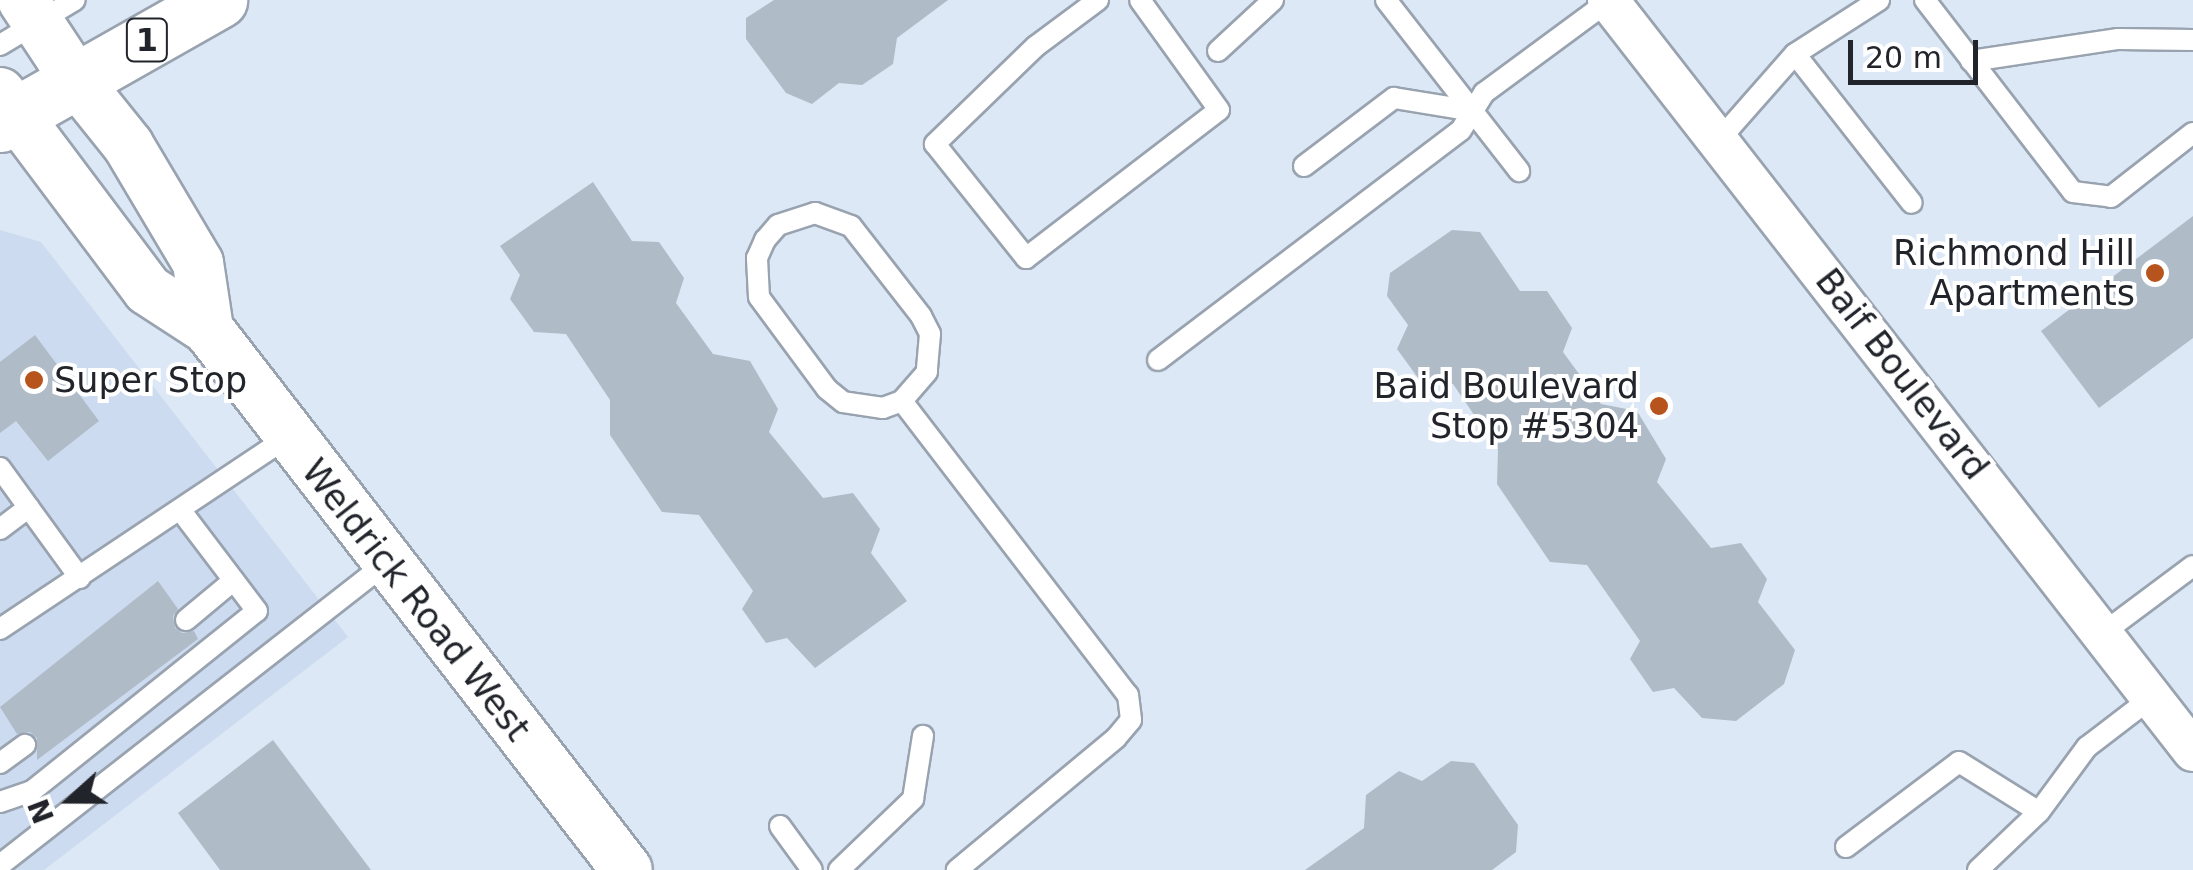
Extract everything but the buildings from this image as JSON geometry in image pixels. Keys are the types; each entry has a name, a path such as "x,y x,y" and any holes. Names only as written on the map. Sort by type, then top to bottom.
{"main road":[{"name":"1","path":"5,111 75,79 219,0"}],"street":[{"name":"Baif Boulevard","path":"1608,0 2193,751"},
{"name":"Weldrick Road West","path":"34,17 75,79 128,145 198,263 208,329"},
{"name":"Weldrick Road West","path":"5,111 148,290 208,329 626,870"}],"lane":[{"path":"1098,0 1036,46 935,144 1026,258 1218,110 1140,0"},
{"path":"1218,51 1273,0"},
{"path":"1386,0 1519,170"},
{"path":"1158,360 1461,130 1484,93 1608,0"},
{"path":"1720,139 1795,54 1879,0"},
{"path":"1925,0 2073,192 2111,197 2193,133"},
{"path":"1971,61 2118,39 2193,40"},
{"path":"1795,54 1912,204"},
{"path":"1304,166 1394,98 1473,110"},
{"path":"815,213 851,226 921,316 930,334 926,372 902,401 872,408 843,402 827,390 771,314 755,277 757,258 778,226 815,213"},
{"path":"902,401 1128,695 1131,720 1116,738 956,870"},
{"path":"0,630 288,437"},
{"path":"0,468 80,578"},
{"path":"0,529 28,507"},
{"path":"0,802 32,791 256,611 181,511"},
{"path":"0,865 387,563"},
{"path":"2104,633 2193,566"},
{"path":"186,620 234,580"},
{"path":"1978,870 2039,812 2088,748 2151,698"},
{"path":"838,870 913,799 923,736"},
{"path":"0,763 25,744"},
{"path":"1846,847 1960,762 2039,812"},
{"path":"780,826 812,870"}],"shaded area":[{"path":"0,230 41,242 348,637 44,870 0,870"}],"place":[{"name":"Richmond Hill Apartments","path":"2155,273"},
{"name":"Super Stop","path":"34,380"},
{"name":"Baid Boulevard Stop #5304","path":"1659,406"}]}
